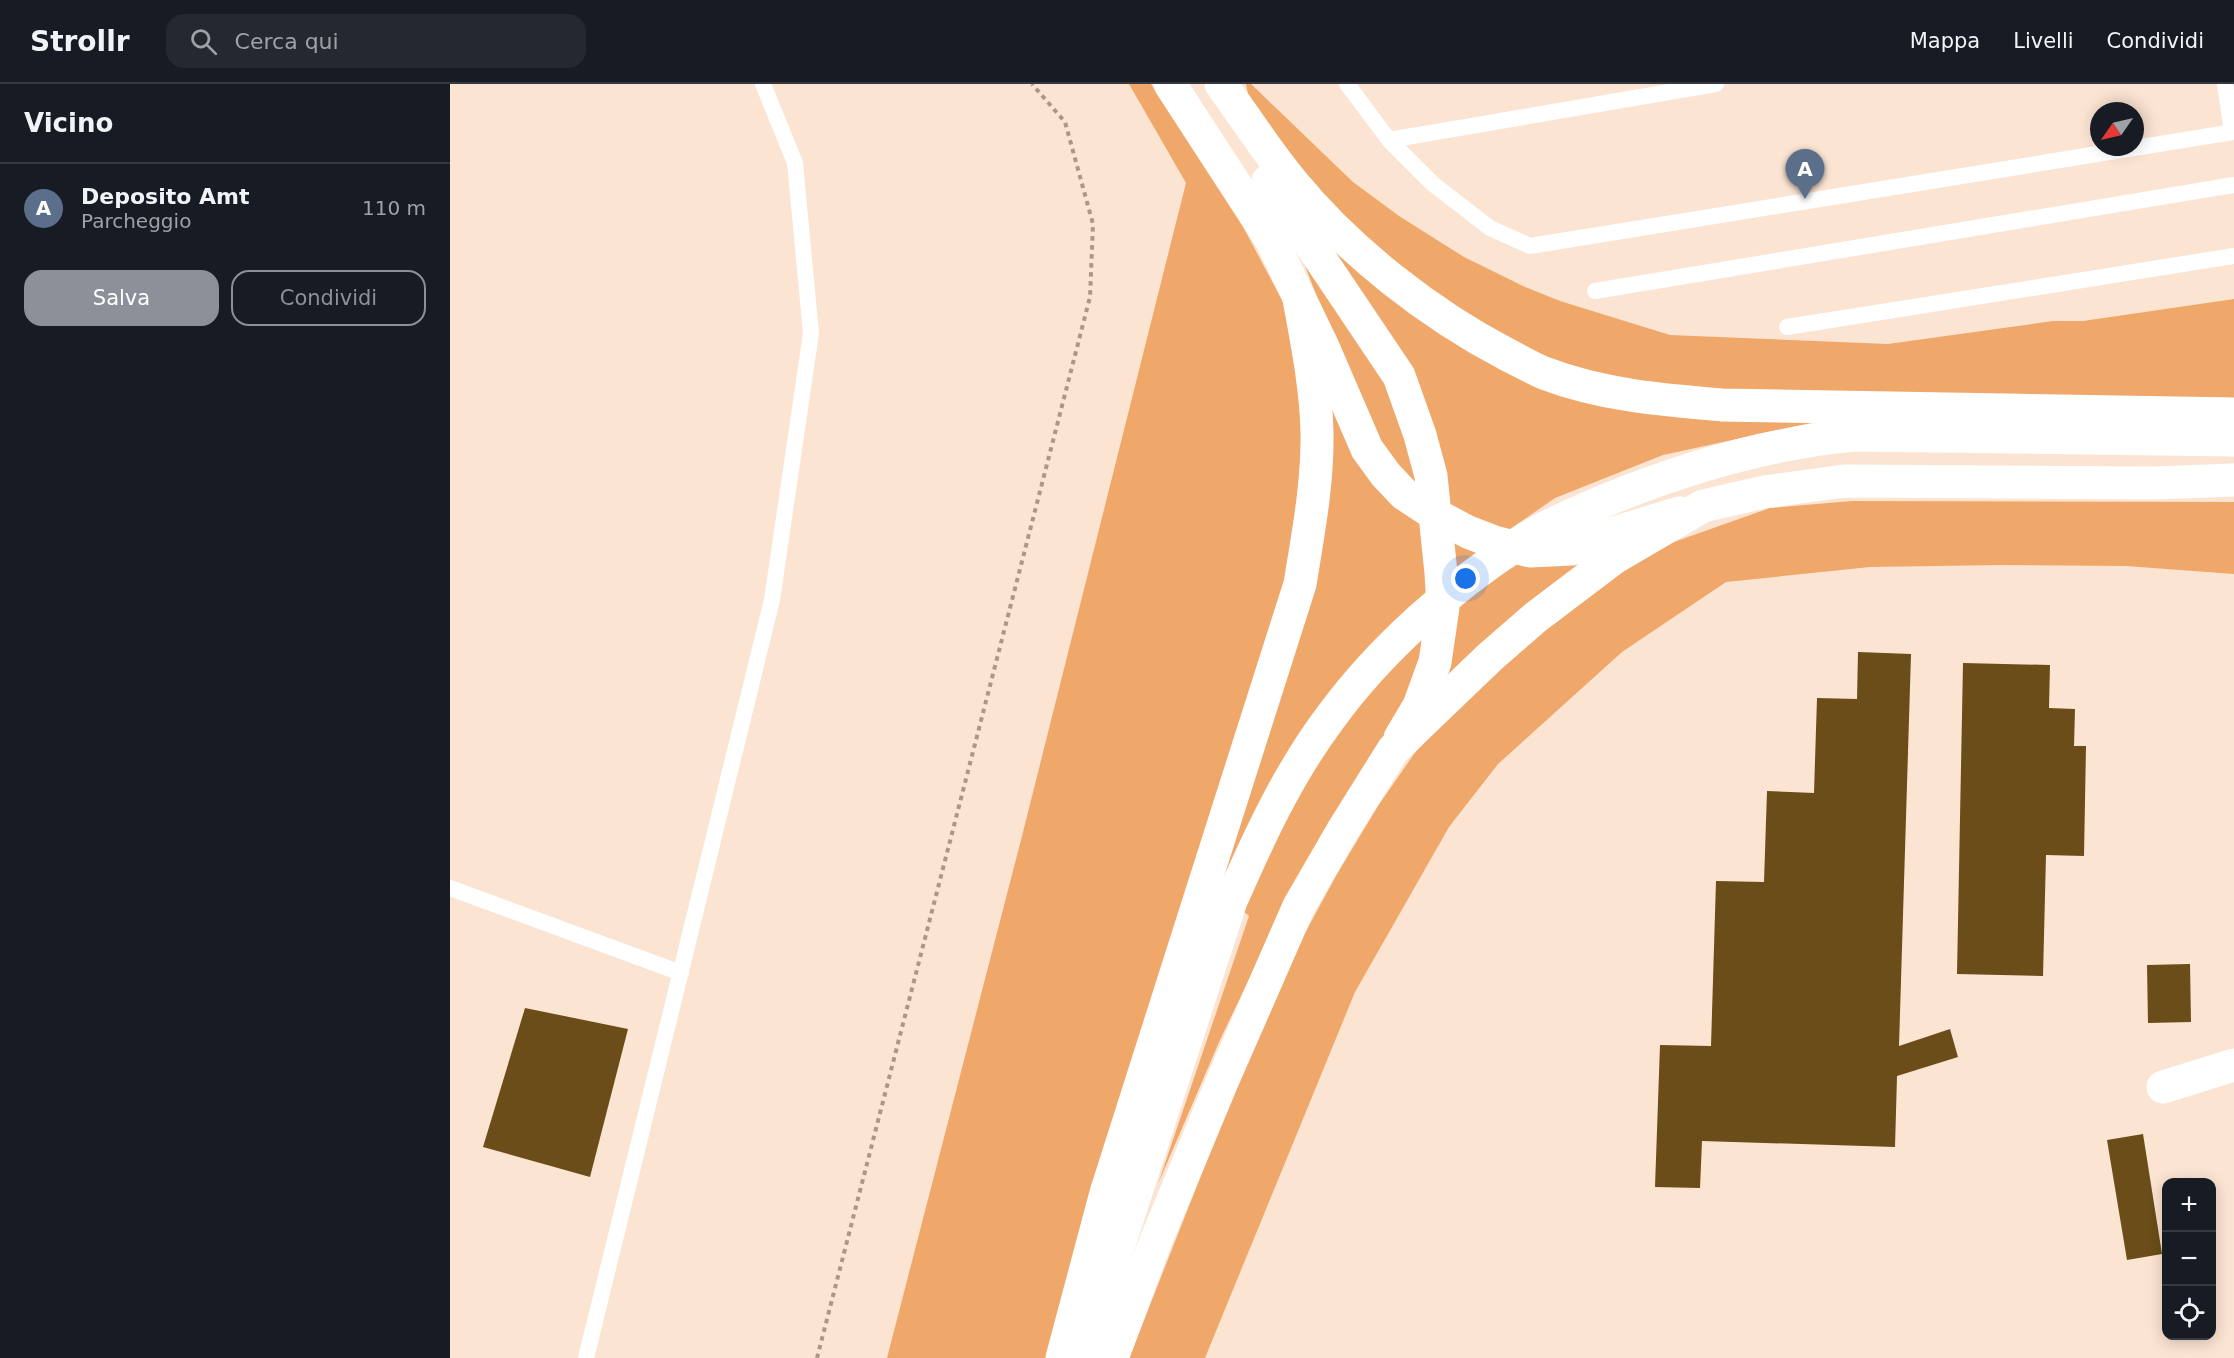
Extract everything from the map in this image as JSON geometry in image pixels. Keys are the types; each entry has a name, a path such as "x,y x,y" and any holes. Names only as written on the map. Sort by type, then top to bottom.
{"street":[{"path":"1170,84 1272,241 1323,347 1367,449 1386,475 1404,494 1436,515 1468,532 1494,542 1530,551 1572,549 1614,533 1703,506 1764,492 1844,481 2154,483 2234,480"},
{"path":"1112,1358 1157,1238 1299,906 1419,706 1435,662 1443,607 1431,476 1420,435 1399,376 1204,84"},
{"path":"1221,84 1292,182 1327,221 1391,278 1436,314 1475,338 1543,373 1589,387 1644,399 1722,405 2234,414"},
{"path":"1062,1358 1106,1193 1300,584 1313,508 1317,432 1312,375 1299,299"},
{"path":"1082,1358 1231,901 1258,839 1291,777 1329,718 1373,665 1445,598 1527,538 1572,514 1643,485 1700,466 1810,439 1854,435 2234,440"},
{"path":"1393,750 1536,616 1614,558 1703,506"},
{"path":"2163,1087 2234,1065"}],"lane":[{"path":"586,1358 772,600 811,333 795,163 763,84"},
{"path":"1347,84 1389,140 1433,184 1490,228 1530,246 2233,132 2225,84"},
{"path":"1389,140 1716,84"},
{"path":"1595,291 2234,185"},
{"path":"1786,327 2234,256"},
{"path":"450,888 681,973"}],"path":[{"path":"817,1358 1090,297 1093,224 1065,122 1032,84"}],"shaded area":[{"path":"1129,84 1151,84 1232,206 1291,317 1305,381 1293,574 1054,1358 887,1358 1022,836 1186,183"},
{"path":"1246,84 1251,84 1353,182 1399,216 1464,257 1560,301 1670,335 1888,344 2053,321 2083,321 2234,299 2234,398 1682,390 1561,367 1484,329 1425,288 1335,208 1305,175 1248,94"},
{"path":"1321,232 1475,350 1816,422 1663,455 1555,498 1500,536 1445,507"},
{"path":"1297,244 1389,375 1423,496 1365,426"},
{"path":"1330,389 1428,521 1432,637 1418,682 1286,902 1220,1040 1158,1184 1249,916 1216,889"},
{"path":"1852,501 2234,502 2234,574 2126,566 1870,567 1726,582 1622,652 1498,764 1449,827 1355,992 1205,1358 1129,1358 1242,1072 1298,946 1337,874 1378,806 1414,754 1475,685 1624,564 1671,543 1770,508"},
{"path":"1446,532 1607,552 1437,694"}],"building":[{"path":"1858,652 1911,654 1899,1046 1950,1029 1958,1057 1897,1076 1895,1147 1702,1141 1700,1188 1655,1187 1660,1045 1711,1046 1716,881 1764,882 1767,791 1814,793 1817,698 1857,699"},
{"path":"1963,663 2050,665 2049,708 2075,709 2074,746 2086,746 2084,856 2046,855 2043,976 1957,974"},
{"path":"2190,964 2191,1022 2148,1023 2147,965"},
{"path":"525,1008 628,1029 590,1177 483,1147"},
{"path":"2143,1134 2162,1254 2127,1260 2107,1140"}],"place":[{"name":"Deposito Amt","path":"1805,199"}]}
